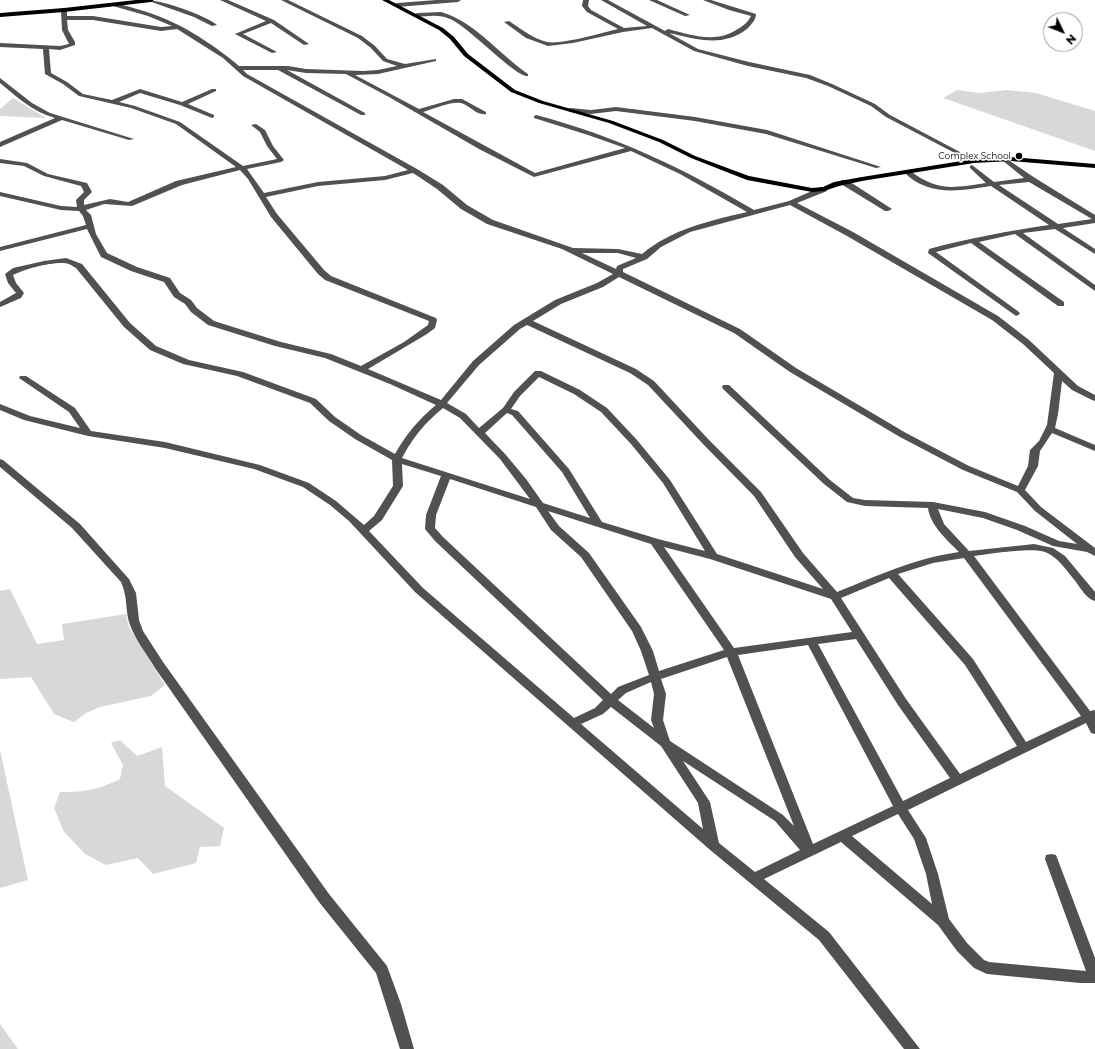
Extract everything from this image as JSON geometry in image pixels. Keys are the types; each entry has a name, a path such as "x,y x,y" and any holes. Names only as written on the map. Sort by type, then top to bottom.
{"main road":[{"path":"0,15 115,5 150,0"},
{"path":"385,0 441,29 452,38 466,55 513,91 541,102 611,122 661,141 693,157 747,178 812,190 824,189 844,182 907,171 1004,159 1095,166"}],"street":[{"path":"150,0 196,16 214,25"},
{"path":"223,0 272,21 306,44"},
{"path":"284,0 360,38 373,47 385,60 406,66"},
{"path":"396,6 458,0"},
{"path":"586,0 585,6 589,11 623,30"},
{"path":"604,0 651,27 714,40"},
{"path":"652,0 687,15"},
{"path":"693,48 744,28 753,20 754,15 706,0"},
{"path":"115,5 159,18 177,27 226,57 245,75 357,136 415,170 440,187 464,207 490,222 565,247 737,331 793,370 904,435 966,468 1020,490 1038,509 1093,550"},
{"path":"0,45 63,48 72,46 72,42 65,30 64,10"},
{"path":"417,16 441,14 454,18 498,52 511,65 526,75"},
{"path":"64,18 93,18 161,29 177,27"},
{"path":"272,21 238,34 274,52"},
{"path":"507,22 528,37 548,44 573,42 623,30 651,27"},
{"path":"660,29 693,48 706,53 748,64 808,76 872,105 888,116 973,164 992,184 1095,252"},
{"path":"46,47 48,74 65,83 74,91 81,95 113,102 178,123 243,169 251,178 274,215 321,272 328,278 433,320 432,326 404,346 362,369"},
{"path":"239,68 277,68 348,73 378,72 434,60"},
{"path":"277,68 362,114"},
{"path":"348,73 418,111 491,154 534,175 630,149"},
{"path":"0,80 30,104 48,114 131,139"},
{"path":"182,104 214,90"},
{"path":"113,102 140,92 182,104 212,116"},
{"path":"418,111 454,101 462,101 484,113"},
{"path":"570,110 591,112 616,109 695,119 767,132 878,167"},
{"path":"536,117 610,140 686,174 753,212"},
{"path":"0,146 61,118"},
{"path":"0,194 61,208 81,209 90,205 117,201 128,204 180,182 281,160 270,146 263,131 254,125"},
{"path":"1004,159 1031,179 1095,219"},
{"path":"0,161 25,164 46,175 84,185 88,192 80,200 81,209 87,215 92,234 104,255 134,269 167,280 178,295 211,323 278,344 328,356 362,369 442,404 463,416 503,457 555,528 585,555 637,630 647,651 660,694 657,720 665,743 704,802 713,844"},
{"path":"262,196 318,184 385,178 415,170"},
{"path":"907,171 928,187 940,190 950,190 1031,179"},
{"path":"844,182 888,209"},
{"path":"364,530 378,518 398,486 397,460 407,440 421,422 442,404 476,363 517,327 558,302 600,285 618,274 620,268 644,257 658,245 687,230 701,225 790,203 824,189"},
{"path":"790,203 850,234 995,318 1026,342 1075,388 1095,398"},
{"path":"1016,314 932,253 932,251 1016,232 1095,219"},
{"path":"0,249 90,226"},
{"path":"1016,232 1095,289"},
{"path":"973,241 1061,304"},
{"path":"569,250 618,251 644,257"},
{"path":"0,305 18,296 20,292 12,283 9,274 16,270 44,263 66,260 80,266 127,325 152,348 186,362 240,374 313,401 332,420 397,460 655,542 713,556 835,597 851,592 891,573 928,561 966,553 1031,548 1049,550 1062,559 1088,592 1095,598"},
{"path":"526,321 633,371 651,383 706,442 758,494 799,555 835,597 902,702 958,780"},
{"path":"479,433 506,410 517,394 538,372 577,392 604,410 634,442 667,482 713,556"},
{"path":"1020,490 1031,474 1036,458 1035,450 1044,443 1050,429 1059,372"},
{"path":"23,378 72,410 88,433"},
{"path":"726,387 827,482 850,500 865,503 933,505 986,515 1058,544 1093,550"},
{"path":"0,407 27,418 88,433 165,445 257,467 306,485 353,519 420,590 713,844 824,936 913,1049"},
{"path":"506,410 511,411 519,417 566,471 598,523"},
{"path":"1050,429 1095,448"},
{"path":"0,462 76,526 125,581 130,593 134,620 138,632 159,665 324,898 382,970 407,1049"},
{"path":"446,476 431,515 430,529 439,540 610,700 665,743 779,818 810,852"},
{"path":"933,505 933,511 943,529 966,553 1092,716 1095,730"},
{"path":"655,542 731,652 810,852"},
{"path":"891,573 969,662 1024,748"},
{"path":"572,723 585,719 599,711 622,690 639,682 731,652 851,637 858,634"},
{"path":"811,641 900,808 920,838 932,874 943,921"},
{"path":"754,878 1092,716"},
{"path":"843,836 943,921 962,947 979,964 987,968 1080,977 1095,976 1051,859"}],"shaded area":[{"path":"957,90 979,93 1007,90 1036,93 1095,111 1095,151 943,98"},
{"path":"13,98 46,118 0,116 0,109"},
{"path":"10,589 37,644 64,640 62,624 126,614 129,627 165,685 151,696 100,707 86,713 74,722 54,714 31,677 0,679 0,591"},
{"path":"120,740 137,756 162,747 165,786 224,828 220,846 200,847 196,863 153,874 138,858 106,865 85,854 64,832 54,808 60,792 91,790 105,786 120,779 123,765 111,743"},
{"path":"0,750 28,880 0,888"},
{"path":"0,1024 18,1049 0,1049"}],"place":[{"name":"Complex School","path":"1019,156"}]}
